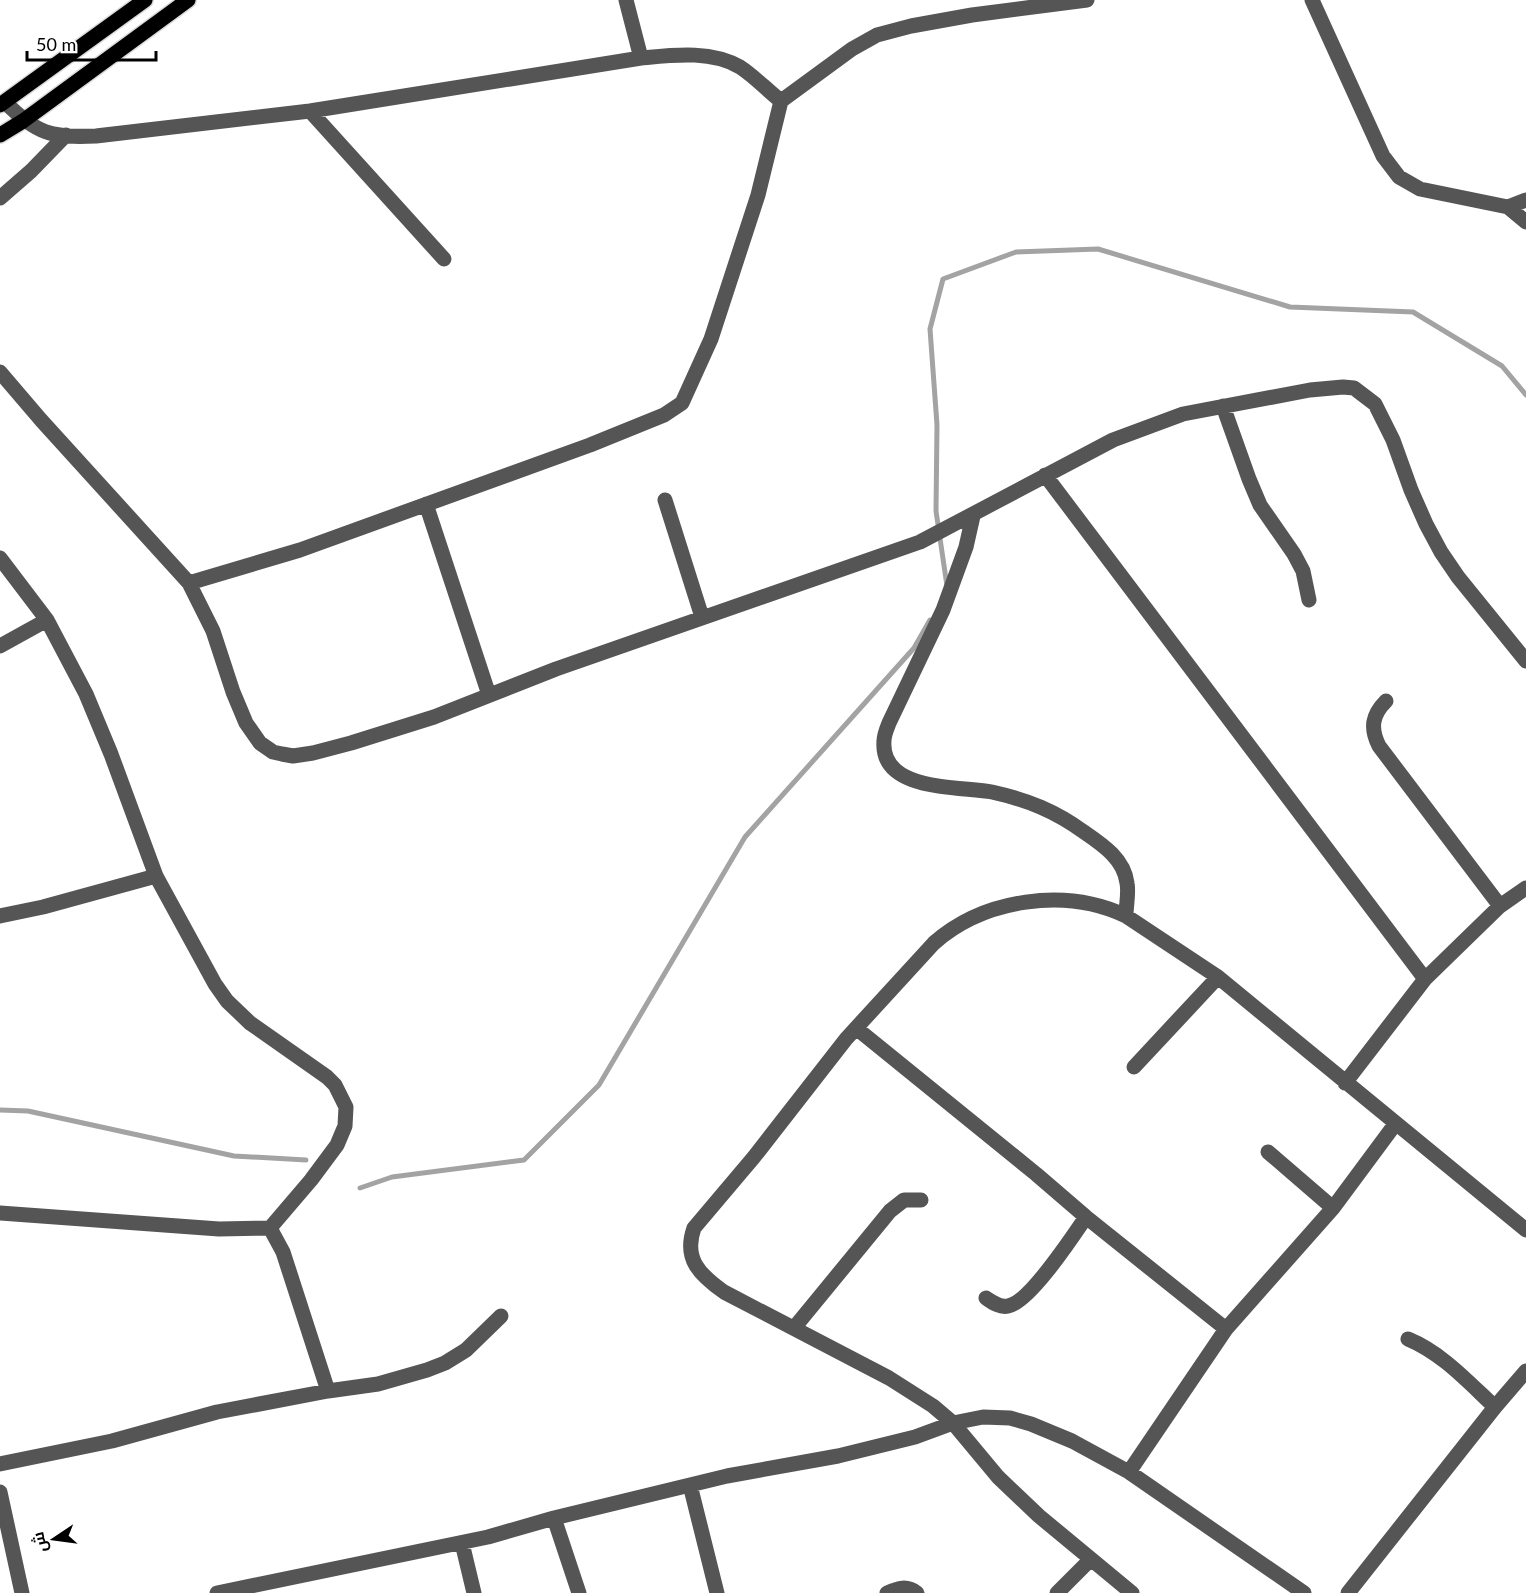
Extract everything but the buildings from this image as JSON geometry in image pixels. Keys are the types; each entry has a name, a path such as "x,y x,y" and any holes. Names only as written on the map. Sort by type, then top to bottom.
{"main road":[{"path":"2,104 145,0"},
{"path":"0,135 23,121 188,0"}],"street":[{"path":"626,0 641,58"},
{"path":"189,583 300,550 635,428 664,415 682,403 711,339 758,195 780,101 852,49 877,35 972,15 1087,0"},
{"path":"1312,0 1383,156 1399,177 1420,189 1508,207 1526,222"},
{"path":"2,104 36,129 66,135 96,136 310,111 641,58 685,55 716,59 738,66 780,101"},
{"path":"310,111 444,259"},
{"path":"0,198 31,171 66,135"},
{"path":"1508,207 1526,200"},
{"path":"0,372 40,420 189,583 213,631 246,723 260,744 273,752 293,756 351,744 434,717 556,669 920,542 1122,436 1183,414 1310,390 1343,387 1354,388 1368,397 1382,415 1411,490 1441,552 1458,577 1526,661"},
{"path":"1223,406 1260,505 1303,571 1309,600"},
{"path":"1045,475 1425,979"},
{"path":"664,500 702,617"},
{"path":"426,504 489,695"},
{"path":"973,516 964,555 943,610 889,723 884,740 890,765 902,776 920,784 992,792 1029,802 1061,815 1106,848 1120,863 1127,883 1126,916"},
{"path":"0,558 47,620 90,704 156,876 195,950 227,1001 250,1023 327,1077 335,1085 346,1107 345,1126 337,1145 270,1228 219,1229 0,1214"},
{"path":"0,646 47,620"},
{"path":"1386,701 1377,710 1373,722 1374,735 1379,746 1500,906"},
{"path":"0,916 43,907 156,876"},
{"path":"1345,1083 1425,979 1500,906 1526,888"},
{"path":"1132,1593 1039,1516 998,1477 952,1423 933,1406 889,1378 714,1285 697,1268 691,1257 689,1241 694,1228 754,1157 856,1028 948,931 977,916 1004,906 1037,901 1081,902 1110,908 1126,916 1218,977 1526,1230"},
{"path":"1134,1066 1218,977"},
{"path":"856,1028 1036,1173 1086,1217 1227,1329"},
{"path":"1129,1472 1227,1329 1333,1208 1396,1123"},
{"path":"1268,1152 1333,1208"},
{"path":"794,1328 890,1211 904,1200 921,1200"},
{"path":"986,1298 996,1305 1008,1306 1020,1300 1064,1248 1086,1217"},
{"path":"270,1228 283,1252 328,1391"},
{"path":"0,1464 112,1441 217,1412 378,1384 446,1362 466,1350 501,1316"},
{"path":"1408,1339 1424,1345 1452,1367 1495,1407"},
{"path":"1348,1593 1526,1371"},
{"path":"217,1593 462,1543 690,1485 847,1454 915,1437 952,1423 983,1417 1010,1418 1021,1421 1072,1441 1129,1472 1304,1593"},
{"path":"690,1485 717,1593"},
{"path":"0,1492 22,1593"},
{"path":"554,1518 579,1593"},
{"path":"462,1543 474,1593"},
{"path":"1057,1593 1090,1560"},
{"path":"887,1593 906,1587 917,1593"}],"waterway":[{"path":"947,586 936,511 937,425 930,329 943,279 1016,252 1098,249 1290,307 1413,312 1502,366 1526,395"},
{"path":"360,1188 392,1177 524,1160 599,1085 745,837 914,648 930,620"},
{"path":"0,1110 28,1111 234,1156 306,1160"}]}
